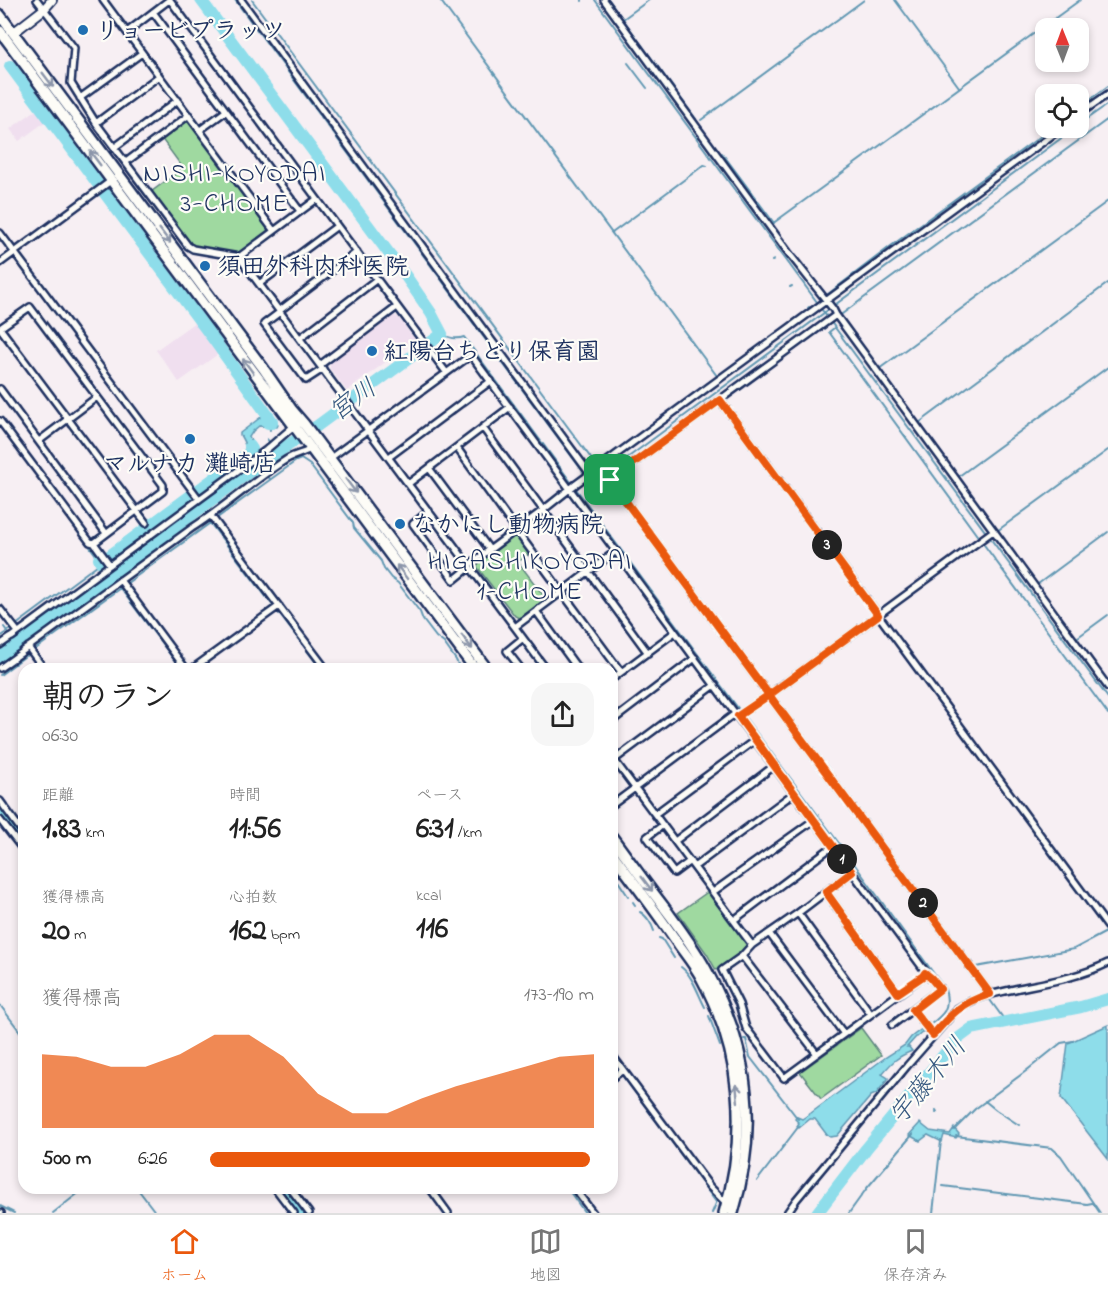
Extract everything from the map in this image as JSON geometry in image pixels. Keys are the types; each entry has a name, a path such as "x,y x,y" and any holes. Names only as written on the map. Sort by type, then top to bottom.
{"highway":[{"path":"0,15 109,183"},
{"path":"0,31 109,183 263,368 313,444 482,663"},
{"path":"326,461 471,663"},
{"path":"618,845 677,924 698,957 720,996 740,1052 745,1081 748,1128 744,1170 733,1213"},
{"path":"618,861 667,926 701,977 727,1036 737,1090 739,1128 736,1168 725,1209"}],"street":[{"path":"37,0 74,48 71,82 80,98 96,123 190,248 239,257 542,663"},
{"path":"13,33 52,0"},
{"path":"103,0 274,231"},
{"path":"127,32 170,0 446,372"},
{"path":"241,0 588,475"},
{"path":"604,0 989,533 1108,687"},
{"path":"153,12 300,211"},
{"path":"80,98 142,52"},
{"path":"96,123 159,76"},
{"path":"1089,107 1108,93"},
{"path":"115,147 178,100"},
{"path":"200,130 226,111"},
{"path":"126,162 189,115"},
{"path":"429,512 413,524 454,580 489,549 588,475 607,472 720,400 1049,138"},
{"path":"0,263 109,183"},
{"path":"239,257 316,199"},
{"path":"259,284 337,226"},
{"path":"0,233 196,495"},
{"path":"357,252 264,324 306,380 397,307"},
{"path":"300,338 377,279"},
{"path":"94,543 106,533 137,511 163,491 163,485 30,307 0,328 68,418 137,511 146,523"},
{"path":"607,472 830,312"},
{"path":"326,461 471,355 573,487 675,632 740,714 755,740 926,971 925,973 940,989 892,1025"},
{"path":"389,457 491,381"},
{"path":"0,389 106,533"},
{"path":"39,441 97,397"},
{"path":"720,400 876,616 1108,927"},
{"path":"408,484 510,407"},
{"path":"0,421 90,542 94,543 107,560"},
{"path":"0,645 11,637 15,629 107,560 196,495 266,450 299,425"},
{"path":"483,428 648,653"},
{"path":"0,668 122,584 192,528 213,519 267,474 290,458 307,452 313,444"},
{"path":"457,448 614,663"},
{"path":"429,468 489,549"},
{"path":"607,472 767,696 990,994"},
{"path":"213,519 321,663"},
{"path":"618,800 767,696 989,533"},
{"path":"515,627 616,551"},
{"path":"122,584 181,663"},
{"path":"200,663 277,607"},
{"path":"0,609 15,629"},
{"path":"536,611 574,663"},
{"path":"618,674 675,632"},
{"path":"516,663 507,651 524,638"},
{"path":"27,651 38,663"},
{"path":"618,716 695,658"},
{"path":"618,668 621,672"},
{"path":"618,755 715,685"},
{"path":"655,814 755,740"},
{"path":"618,766 752,945"},
{"path":"675,841 774,766"},
{"path":"694,867 794,793"},
{"path":"0,801 18,826"},
{"path":"0,820 18,843"},
{"path":"713,892 814,820"},
{"path":"663,825 647,837 674,873 690,861"},
{"path":"734,920 833,846"},
{"path":"852,872 752,945 742,956 722,970 739,1005 746,1028 784,1078 925,973"},
{"path":"826,892 898,993"},
{"path":"798,913 871,1014"},
{"path":"769,933 844,1034"},
{"path":"742,956 817,1054"},
{"path":"787,1213 957,1009 990,994 1077,976 1108,963"},
{"path":"913,1010 933,1035"},
{"path":"618,1063 725,1209"},
{"path":"618,1074 623,1070"},
{"path":"280,1194 294,1213"},
{"path":"295,1194 309,1213"},
{"path":"434,1194 448,1213"},
{"path":"579,1194 593,1213"}],"shaded area":[{"path":"40,107 49,119 19,141 10,129"},
{"name":"紅陽台ちどり保育園","path":"392,315 398,317 415,340 347,391 330,369 330,361"},
{"path":"198,320 221,352 179,382 156,350"}],"green space":[{"path":"188,119 271,230 239,254 198,249 191,246 151,192 183,168 161,138"},
{"path":"513,536 518,537 530,553 518,562 547,600 521,619 515,616 477,567 478,562"},
{"path":"709,891 748,944 745,950 716,970 678,913"},
{"path":"861,1028 881,1055 821,1099 800,1072"}],"water":[{"path":"268,411 278,425 277,427 259,426 253,431 249,437 255,450 253,454 243,459 241,456 245,451 245,446 240,433"},
{"path":"1108,1025 1108,1159 1061,1098 1068,1043"},
{"path":"923,1028 925,1030 907,1047 912,1051 892,1063 882,1074 888,1079 837,1136 827,1135 815,1119 810,1119 799,1128 797,1126 799,1123 795,1119 797,1117 802,1119 811,1113 905,1045"},
{"path":"920,1123 930,1131 950,1134 954,1128 959,1134 956,1138 944,1135 942,1142 928,1135 920,1141 909,1135"}],"waterway":[{"name":"宮川","path":"18,644 260,464 317,426 442,334 431,313 405,275 201,0"},
{"path":"235,0 592,482 1061,138"},
{"path":"252,0 596,465"},
{"path":"440,0 717,376"},
{"path":"595,0 817,302"},
{"path":"609,0 696,119"},
{"path":"623,19 649,0"},
{"path":"701,120 864,0"},
{"path":"895,0 959,87"},
{"path":"772,224 1080,0"},
{"path":"628,63 647,88"},
{"path":"10,66 214,340 272,421 268,423"},
{"path":"1089,100 1108,86"},
{"path":"1089,117 1108,104"},
{"path":"842,314 1108,119"},
{"path":"828,294 1038,138"},
{"path":"722,153 774,223"},
{"path":"612,233 704,165 707,166"},
{"path":"879,369 1108,201"},
{"path":"919,423 1108,283"},
{"path":"822,310 1108,698"},
{"path":"834,328 829,332 979,538"},
{"path":"442,334 453,338 464,337 945,989 947,997 945,1009 939,1018 922,1031"},
{"path":"959,476 1108,367"},
{"path":"719,404 1107,932"},
{"path":"269,424 270,430"},
{"path":"0,426 99,559"},
{"path":"267,439 270,443"},
{"path":"99,559 101,562 251,451 250,446"},
{"name":"宮川","path":"273,447 277,452"},
{"path":"997,531 1108,450"},
{"path":"26,656 301,459 310,465 353,523 354,528 381,561 384,569 398,583 420,612 423,620 436,637 444,643 457,663"},
{"path":"258,461 270,479"},
{"path":"601,472 608,482"},
{"path":"210,523 316,663"},
{"path":"1038,584 1108,532"},
{"path":"980,544 982,542 1108,714"},
{"path":"8,631 101,562"},
{"path":"672,569 983,990"},
{"path":"120,588 176,663"},
{"path":"0,614 11,629"},
{"path":"1078,637 1108,615"},
{"path":"4,627 22,652"},
{"path":"0,637 6,633"},
{"name":"宮川","path":"0,657 16,645"},
{"path":"29,654 36,663"},
{"path":"0,675 24,657"},
{"path":"774,694 791,682"},
{"path":"0,811 18,835"},
{"path":"618,881 628,896"},
{"path":"640,912 654,931"},
{"path":"976,967 1074,949 1108,931"},
{"path":"659,938 674,958"},
{"path":"681,967 692,980 705,1007"},
{"name":"宇藤木川","path":"817,1213 866,1149 956,1040 971,1029 1081,1007 1108,999"},
{"path":"990,1000 1006,1022"},
{"path":"0,1005 18,1029"},
{"path":"709,1016 720,1046"},
{"path":"744,1039 746,1039 750,1057 798,1119"},
{"path":"954,1130 975,1109 1061,1043 1073,1041"},
{"path":"622,1075 716,1202"},
{"name":"宇藤木川","path":"913,1092 919,1096"},
{"path":"985,1101 1019,1125"},
{"path":"757,1181 799,1126"},
{"path":"849,1213 913,1134"},
{"path":"956,1136 1052,1148 1061,1156 1100,1213"},
{"path":"933,1213 941,1141"},
{"path":"943,1186 1092,1203"},
{"path":"53,1213 77,1194"},
{"path":"142,1194 156,1213"},
{"path":"288,1194 302,1213"},
{"path":"430,1194 444,1213"},
{"path":"571,1194 585,1213"},
{"path":"712,1213 717,1201"},
{"path":"0,1206 14,1213"}],"place":[{"name":"リョービプラッツ","path":"83,30"},
{"name":"須田外科内科医院","path":"205,266"},
{"name":"紅陽台ちどり保育園","path":"372,351"},
{"name":"マルナカ 灘崎店","path":"190,439"},
{"name":"なかにし動物病院","path":"400,524"}],"district":[{"name":"NISHI-KOYODAI 3-CHOME","path":"235,187"},
{"name":"HIGASHIKOYODAI 1-CHOME","path":"530,575"}],"route":[{"path":"610,480 720,400 878,615 769,695 990,994 957,1009 933,1035 913,1010 940,989 925,973 898,993 826,892 852,872 738,716 769,695 610,480"}]}
